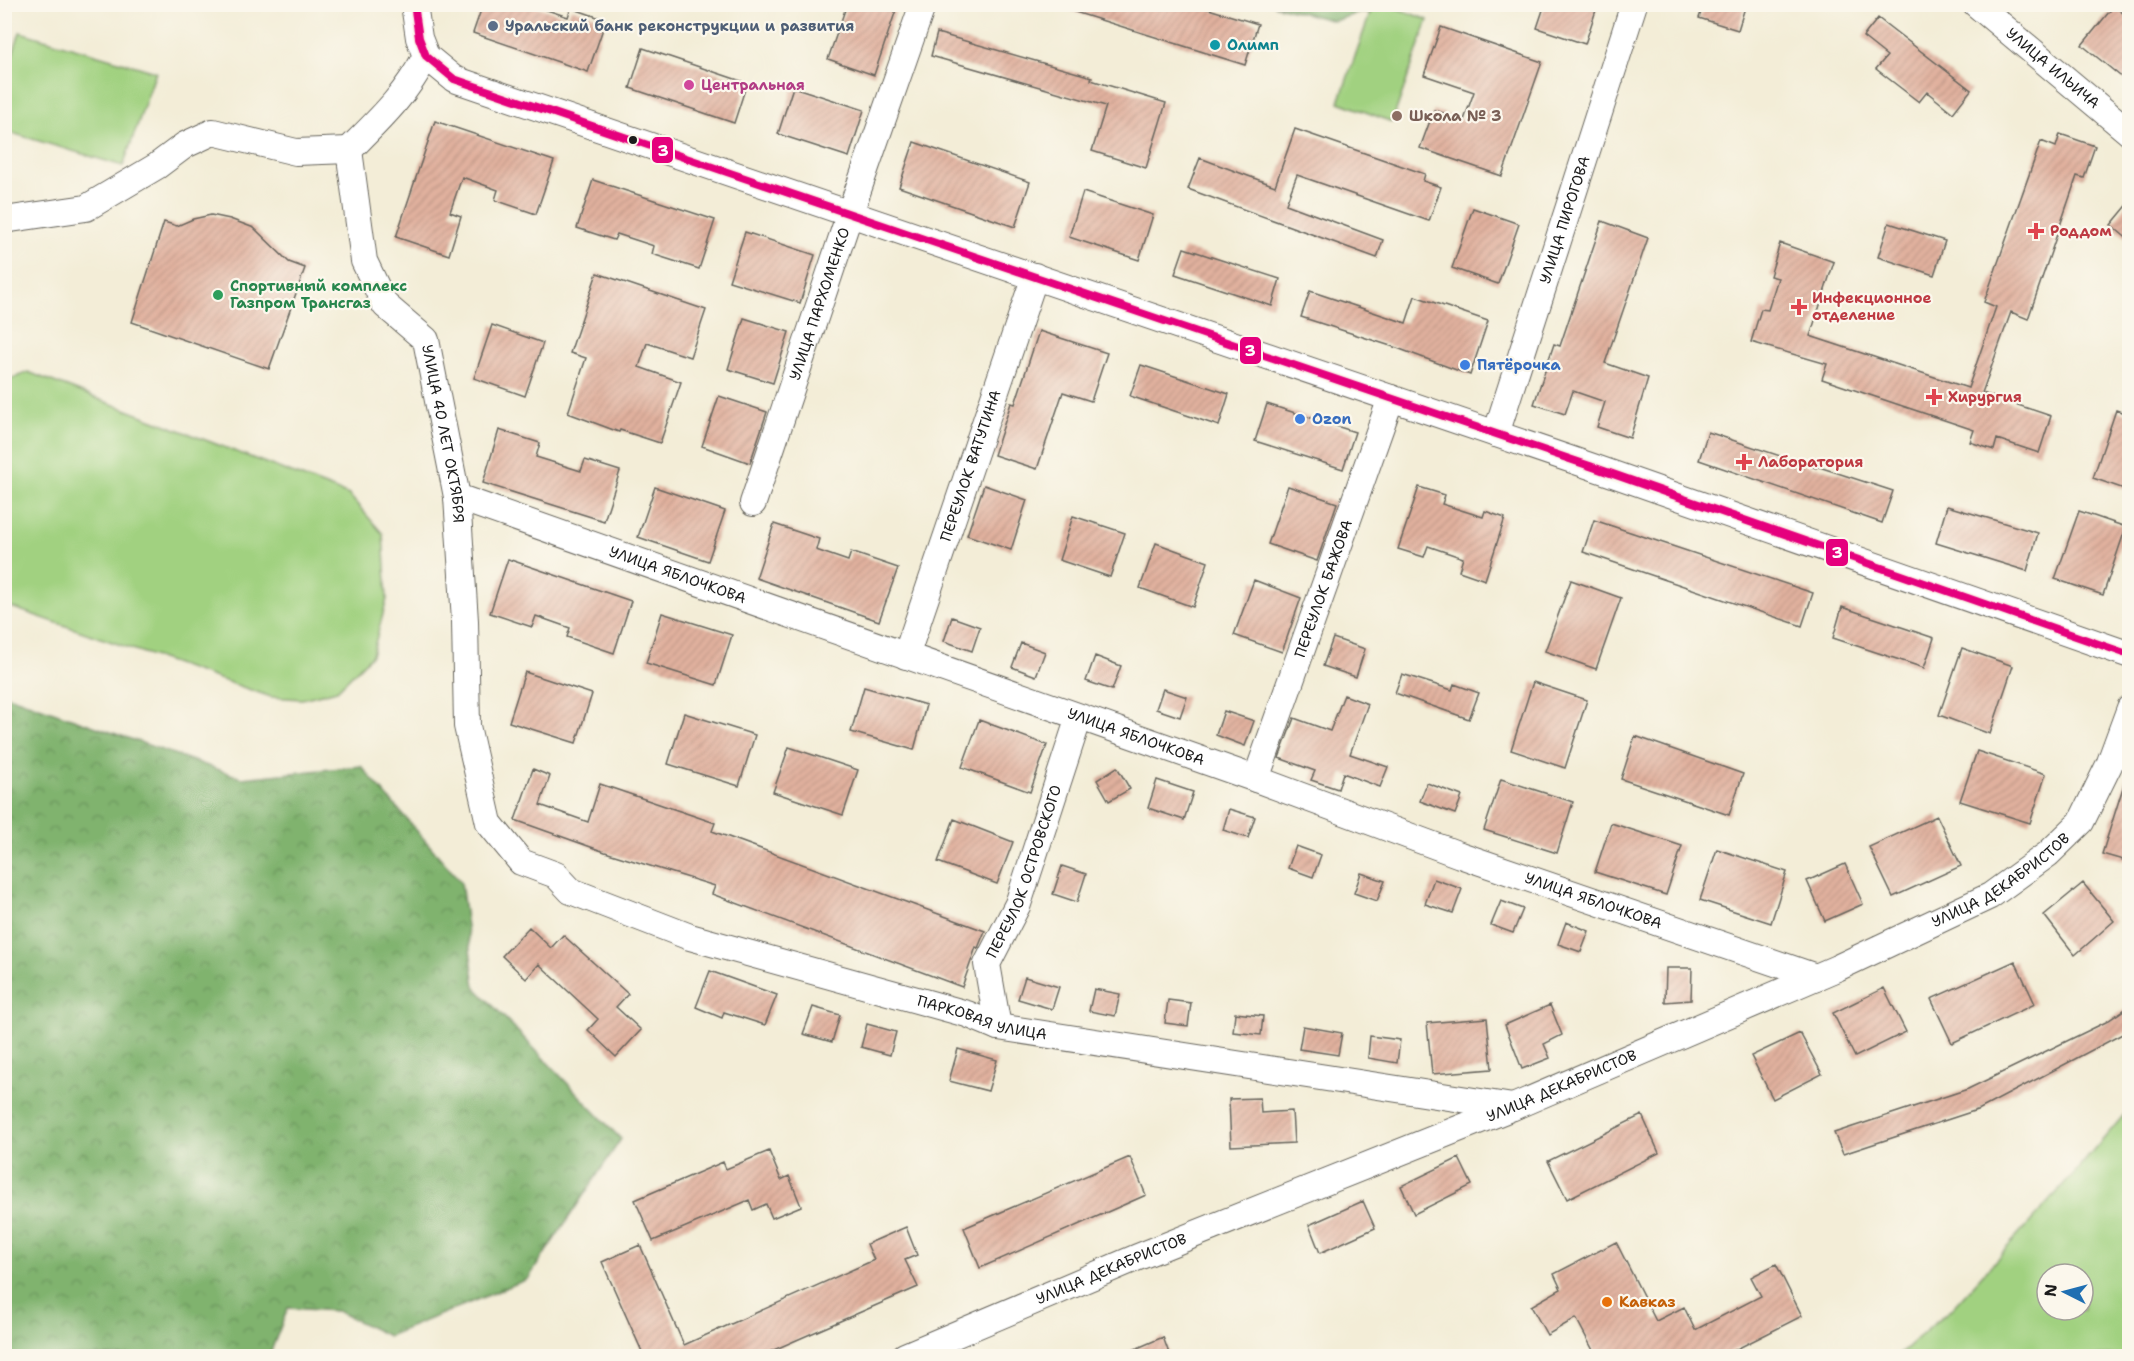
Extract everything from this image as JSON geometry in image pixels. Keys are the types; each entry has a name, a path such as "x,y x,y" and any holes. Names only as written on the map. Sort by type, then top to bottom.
{"street":[{"path":"414,4 419,38 426,56 454,79 1496,434 2130,655"},
{"name":"УЛИЦА ПАРХОМЕНКО","path":"753,503 923,4"},
{"name":"УЛИЦА ПИРОГОВА","path":"1496,434 1634,4"},
{"name":"УЛИЦА ИЛЬИЧА","path":"1976,4 2130,133"},
{"path":"4,220 86,208 157,166 185,145 213,132 296,152 349,150 398,101 426,56"},
{"name":"УЛИЦА 40 ЛЕТ ОКТЯБРЯ","path":"349,150 364,261 386,305 426,340 456,497 465,621 467,726 489,823"},
{"name":"ПЕРЕУЛОК ВАТУТИНА","path":"906,656 1035,276"},
{"name":"ПЕРЕУЛОК БАЖОВА","path":"1256,779 1391,398"},
{"name":"УЛИЦА ЯБЛОЧКОВА","path":"456,497 1256,779 1460,855 1816,977"},
{"name":"УЛИЦА ДЕКАБРИСТОВ","path":"905,1356 1138,1257 1513,1107 1816,977 1990,896 2048,854 2081,822 2109,765 2130,708"},
{"name":"ПЕРЕУЛОК ОСТРОВСКОГО","path":"998,1027 987,964 1018,904 1079,717"},
{"name":"ПАРКОВАЯ УЛИЦА","path":"489,823 520,862 556,875 571,891 690,937 967,1014 998,1027 1513,1107"}],"green space":[{"path":"1273,5 1396,5 1406,18 1361,12 1334,21"},
{"path":"1373,5 1388,5 1428,20 1392,122 1339,102"},
{"path":"20,32 156,72 123,166 5,131 5,78"},
{"path":"28,372 349,495 383,534 387,599 372,655 337,690 302,699 271,697 5,605 5,382"},
{"path":"5,695 242,778 361,766 461,882 475,987 621,1139 528,1279 388,1336 337,1311 288,1308 269,1356 5,1356"},
{"path":"2129,1109 2129,1356 1898,1356 1954,1306"}],"building":[{"path":"483,4 529,4 568,17 571,8 606,20 588,72 473,33"},
{"path":"847,4 898,4 874,75 828,59"},
{"name":"Олимп","path":"1062,4 1192,4 1258,24 1245,65 1062,8"},
{"path":"1545,4 1598,4 1585,44 1537,28"},
{"path":"1704,4 1746,4 1738,30 1699,18"},
{"path":"2114,6 2130,19 2130,84 2082,45"},
{"path":"1878,18 1971,90 1953,113 1927,92 1919,102 1876,69 1887,56 1863,37"},
{"path":"1441,27 1542,62 1502,176 1420,148 1434,110 1464,120 1474,92 1424,75"},
{"path":"937,33 1092,77 1091,80 1166,103 1146,168 1092,151 1106,106 931,56"},
{"name":"Центральная","path":"643,48 747,83 734,123 630,88"},
{"path":"793,87 864,110 849,157 778,134"},
{"path":"435,121 554,161 536,214 495,200 498,190 462,177 450,212 461,216 449,255 396,237"},
{"path":"1295,129 1425,174 1423,181 1441,187 1429,221 1297,175 1286,204 1383,240 1377,258 1188,189 1200,158 1275,186"},
{"path":"2060,134 2095,146 2084,178 2077,176 2028,319 2011,312 1982,393 2051,416 2039,453 1997,439 1994,450 1970,442 1974,430 1822,379 1827,364 1751,342 1761,309 1768,310 1778,278 1770,276 1780,243 1834,262 1810,336 1968,388 1996,307 1984,302 2041,141 2056,147"},
{"path":"914,142 1030,182 1015,227 899,187"},
{"path":"593,180 715,220 699,269 652,254 654,246 617,234 614,240 577,228"},
{"path":"1083,192 1153,215 1139,260 1069,237"},
{"path":"2130,202 2130,241 2111,225"},
{"path":"1473,208 1519,224 1498,284 1452,268"},
{"name":"Спортивный комплекс Газпром Трансгаз","path":"211,215 254,228 289,262 305,268 269,369 132,322 164,222 177,226"},
{"path":"1602,221 1648,238 1605,363 1648,378 1630,438 1597,427 1605,402 1573,391 1565,414 1534,404 1554,344 1560,346"},
{"path":"1889,223 1945,241 1934,275 1878,257"},
{"path":"745,232 815,255 800,303 729,281"},
{"path":"1184,248 1280,279 1272,306 1175,274"},
{"path":"597,273 706,310 690,357 647,343 639,367 681,382 660,443 620,430 619,432 568,413 586,358 570,353"},
{"path":"1310,291 1406,323 1415,296 1488,321 1470,375 1397,348 1301,317"},
{"path":"744,318 789,332 773,383 728,369"},
{"path":"492,325 543,343 525,396 474,378"},
{"path":"1039,331 1107,353 1091,401 1063,392 1037,469 994,455 1011,403 1015,404"},
{"path":"1141,365 1229,394 1219,426 1130,396"},
{"path":"719,396 767,412 750,463 702,446"},
{"path":"1267,404 1355,432 1343,469 1255,441"},
{"path":"2116,410 2130,415 2130,491 2093,478"},
{"path":"499,430 540,443 536,457 581,471 585,460 620,471 604,521 483,483"},
{"path":"1708,432 1893,491 1882,523 1699,460"},
{"path":"984,485 1027,500 1011,550 967,535"},
{"path":"1288,486 1337,503 1317,561 1268,544"},
{"path":"655,487 725,511 708,561 638,537"},
{"path":"1419,487 1445,495 1442,504 1483,517 1485,511 1505,518 1485,580 1459,571 1463,558 1428,546 1424,557 1398,549"},
{"path":"1947,506 2038,533 2027,571 1936,543"},
{"path":"2079,511 2126,527 2103,595 2055,579"},
{"path":"1073,516 1125,533 1110,577 1059,560"},
{"path":"1594,520 1813,593 1802,626 1583,552"},
{"path":"774,524 819,539 816,550 848,561 851,552 898,568 879,621 756,578"},
{"path":"1156,543 1208,562 1193,607 1140,588"},
{"path":"508,559 631,601 614,653 567,637 570,628 536,616 532,627 490,613"},
{"path":"1254,580 1301,598 1282,652 1234,635"},
{"path":"1571,580 1621,598 1596,669 1545,651"},
{"path":"1842,607 1934,638 1924,668 1833,638"},
{"path":"662,613 732,635 716,685 646,663"},
{"path":"952,617 980,627 972,651 944,641"},
{"path":"1333,638 1365,649 1356,677 1323,666"},
{"path":"1021,643 1045,652 1036,676 1012,667"},
{"path":"1962,648 2013,666 1990,734 1939,715"},
{"path":"1095,656 1121,666 1112,690 1086,681"},
{"path":"525,672 592,694 576,743 509,722"},
{"path":"1402,674 1452,690 1454,684 1479,693 1469,719 1395,693"},
{"path":"1533,682 1587,700 1565,768 1511,750"},
{"path":"864,687 926,705 914,750 851,732"},
{"path":"1163,689 1187,697 1180,717 1156,709"},
{"path":"1344,695 1368,704 1350,754 1388,767 1380,787 1343,773 1338,789 1311,780 1315,771 1279,758 1294,718 1330,731"},
{"path":"1224,711 1254,721 1245,746 1216,735"},
{"path":"684,713 755,735 739,786 668,764"},
{"path":"979,720 1047,745 1030,792 962,767"},
{"path":"1635,736 1743,774 1729,815 1621,779"},
{"path":"789,747 858,770 843,815 773,792"},
{"path":"1977,751 2046,774 2030,823 1960,801"},
{"path":"1117,767 1130,789 1109,801 1097,780"},
{"path":"533,769 550,776 540,805 588,822 600,784 715,823 712,831 985,931 978,948 976,947 962,987 712,894 715,886 605,852 515,820"},
{"path":"2126,778 2130,779 2130,862 2102,854"},
{"path":"1501,779 1573,802 1557,853 1484,830"},
{"path":"1157,780 1193,792 1184,820 1148,808"},
{"path":"1427,783 1462,796 1455,814 1420,801"},
{"path":"1229,809 1255,817 1248,838 1223,830"},
{"path":"1937,816 1961,866 1893,897 1869,847"},
{"path":"954,819 1013,842 997,884 938,862"},
{"path":"1611,823 1682,846 1666,895 1595,872"},
{"path":"1296,846 1321,855 1313,877 1288,868"},
{"path":"1717,849 1787,872 1771,923 1700,900"},
{"path":"1845,864 1863,904 1825,921 1807,881"},
{"path":"1062,866 1086,874 1077,902 1053,894"},
{"path":"1361,873 1385,881 1377,901 1354,893"},
{"path":"1434,879 1462,889 1453,913 1425,904"},
{"path":"2083,883 2114,921 2075,955 2044,915"},
{"path":"1501,901 1523,909 1513,933 1491,925"},
{"path":"1566,922 1589,931 1581,952 1558,944"},
{"path":"529,927 551,948 563,935 628,994 616,1007 641,1030 616,1057 588,1030 598,1019 539,964 526,979 502,956"},
{"path":"2015,961 2035,1004 1952,1043 1931,999"},
{"path":"1666,968 1692,968 1691,1000 1665,1002"},
{"path":"710,971 777,995 765,1025 724,1012 722,1018 696,1007"},
{"path":"1025,977 1059,987 1052,1009 1018,999"},
{"path":"1884,988 1906,1032 1855,1057 1833,1013"},
{"path":"1094,989 1120,994 1115,1016 1089,1011"},
{"path":"1168,1000 1191,1003 1188,1026 1165,1023"},
{"path":"1550,1005 1562,1035 1544,1044 1550,1058 1522,1069 1505,1025"},
{"path":"2130,1006 2130,1030 1980,1109 1843,1154 1834,1133 1968,1089 2106,1022"},
{"path":"813,1007 840,1015 832,1042 803,1034"},
{"path":"1235,1013 1263,1016 1261,1035 1233,1032"},
{"path":"1487,1018 1492,1069 1432,1074 1427,1023"},
{"path":"867,1024 896,1032 890,1055 861,1047"},
{"path":"1303,1026 1342,1033 1338,1055 1299,1049"},
{"path":"1800,1033 1822,1074 1773,1099 1751,1056"},
{"path":"1370,1036 1400,1040 1397,1063 1368,1058"},
{"path":"958,1049 997,1060 988,1091 949,1081"},
{"path":"1260,1098 1261,1113 1292,1111 1294,1143 1231,1146 1229,1099"},
{"path":"1642,1115 1659,1153 1567,1199 1548,1161"},
{"path":"769,1151 781,1180 789,1176 801,1206 772,1218 766,1204 753,1210 749,1200 653,1241 635,1200 723,1162 726,1169"},
{"path":"1130,1157 1146,1195 980,1268 964,1228"},
{"path":"1459,1158 1472,1185 1414,1214 1401,1186"},
{"path":"1363,1201 1375,1228 1320,1253 1309,1225"},
{"path":"906,1227 917,1255 905,1260 918,1287 760,1356 644,1356 602,1262 640,1245 684,1345 874,1260 867,1244"},
{"name":"Кавказ","path":"1616,1242 1656,1321 1684,1307 1695,1330 1761,1296 1751,1277 1776,1264 1802,1316 1723,1356 1596,1356 1576,1318 1547,1335 1531,1306 1561,1289 1554,1274"},
{"path":"1163,1337 1170,1356 1119,1356"}],"transit line":[{"name":"3","path":"414,4 419,38 426,56 454,79 1590,466 2130,655"}],"place":[{"name":"Уральский банк реконструкции и развития","path":"493,26"},
{"name":"Олимп","path":"1215,45"},
{"name":"Центральная","path":"689,85"},
{"name":"Школа № 3","path":"1397,116"},
{"name":"Роддом","path":"2036,231"},
{"name":"Спортивный комплекс Газпром Трансгаз","path":"218,295"},
{"name":"Инфекционное отделение","path":"1799,307"},
{"name":"Пятёрочка","path":"1465,365"},
{"name":"Хирургия","path":"1934,397"},
{"name":"Ozon","path":"1300,419"},
{"name":"Лаборатория","path":"1744,462"},
{"name":"Кавказ","path":"1607,1302"}]}
